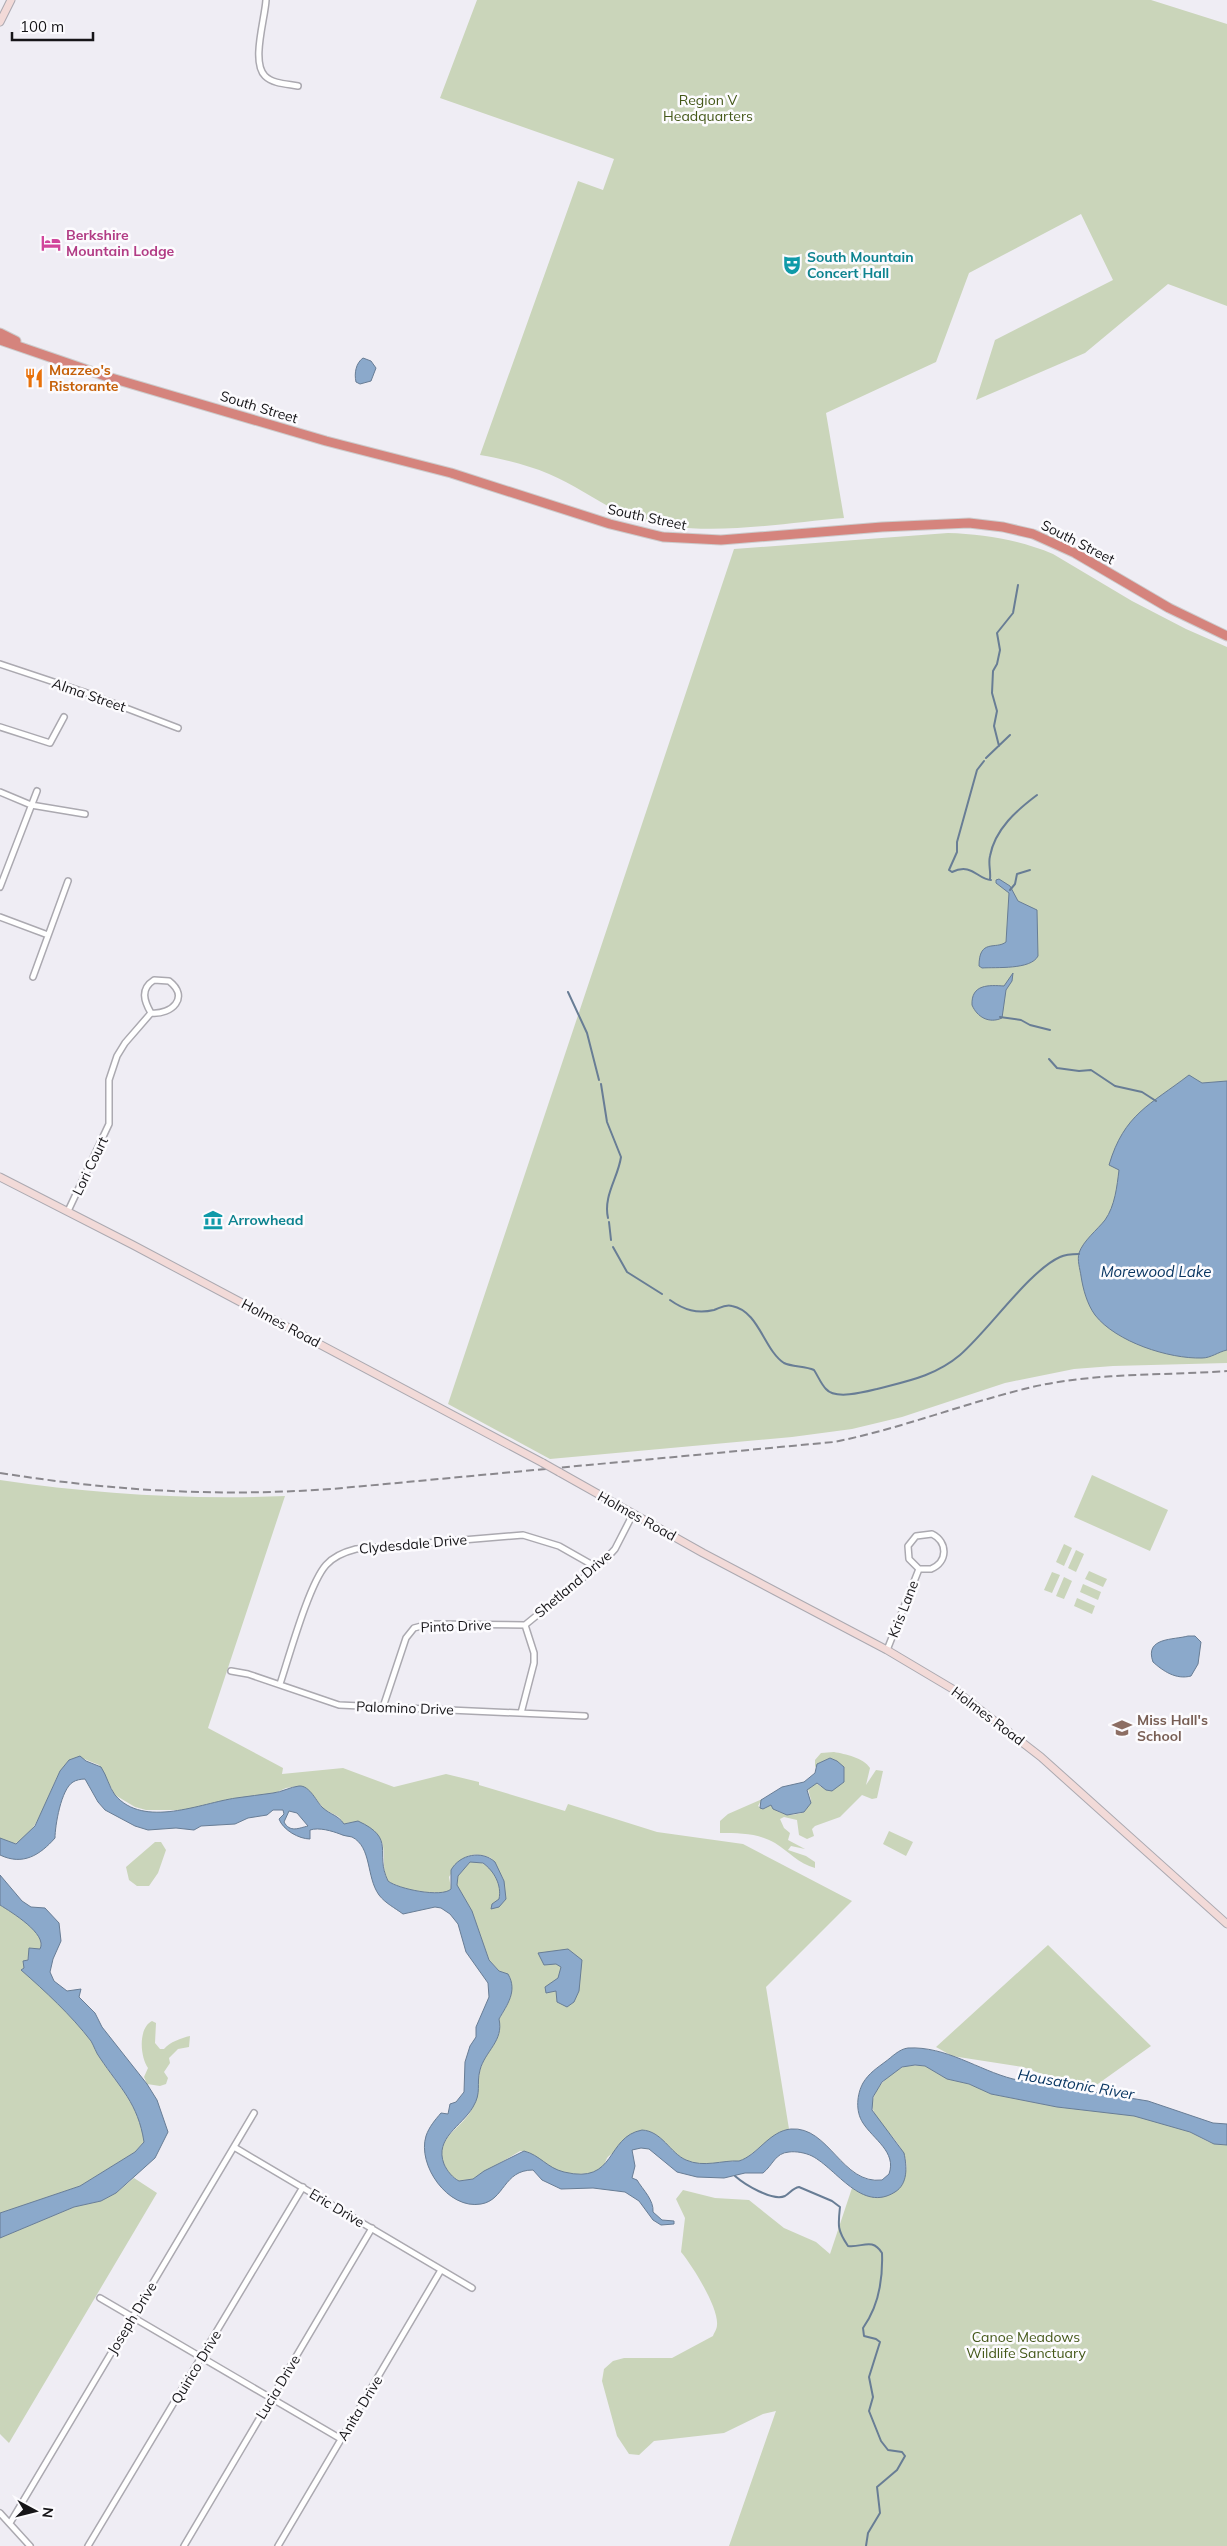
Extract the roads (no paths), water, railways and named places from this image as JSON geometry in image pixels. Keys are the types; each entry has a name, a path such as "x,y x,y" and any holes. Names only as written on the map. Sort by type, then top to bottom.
{"highway":[{"name":"South Street","path":"0,333 57,361"},
{"name":"South Street","path":"0,340 57,361 326,442 451,474 610,524 663,537 721,540 882,527 969,523 1033,534 1075,553 1170,608 1227,636"}],"street":[{"path":"0,22 11,0"},
{"path":"266,0 259,65 264,76 298,86"},
{"name":"Alma Street","path":"0,664 84,692 178,728"},
{"path":"0,727 50,743 64,717"},
{"path":"0,887 37,791"},
{"path":"0,792 31,805 85,814"},
{"path":"33,977 68,881"},
{"path":"0,917 48,935"},
{"path":"154,980 169,981 176,988 178,994 174,1007 169,1012 151,1013 144,998 146,987 154,980"},
{"name":"Lori Court","path":"68,1211 109,1124 109,1080 117,1056 125,1043 151,1013"},
{"name":"Holmes Road","path":"0,1177 68,1211 543,1463 633,1514 887,1650 956,1691 1010,1733 1227,1924"},
{"name":"Shetland Drive","path":"521,1712 534,1659 524,1625 596,1567 615,1549 633,1514"},
{"name":"Kris Lane","path":"932,1534 942,1542 945,1552 943,1559 932,1569 919,1569 909,1559 908,1546 916,1536 932,1534"},
{"name":"Clydesdale Drive","path":"280,1684 317,1578 330,1560 345,1552 356,1549 523,1535 559,1546 596,1567"},
{"name":"Kris Lane","path":"887,1650 919,1569"},
{"name":"Pinto Drive","path":"383,1707 406,1638 414,1628 429,1624 524,1625"},
{"name":"Palomino Drive","path":"231,1671 280,1684 336,1704 585,1716"},
{"name":"Joseph Drive","path":"10,2523 254,2113"},
{"name":"Eric Drive","path":"234,2146 472,2288"},
{"name":"Quirico Drive","path":"88,2546 303,2187"},
{"name":"Lucia Drive","path":"184,2546 372,2228"},
{"name":"Anita Drive","path":"278,2546 441,2270"},
{"path":"100,2298 341,2439"},
{"path":"0,2513 30,2546"}],"water":[{"path":"363,358 371,361 376,368 371,381 360,384 356,382 355,372 357,365"},
{"path":"999,879 1010,886 1018,901 1037,910 1038,956 1028,964 1021,966 982,968 979,966 980,957 985,948 1006,942 1009,893 996,883 996,880"},
{"path":"1013,973 1012,981 1006,990 1002,1018 988,1020 980,1016 972,1005 974,993 982,987 1004,986"},
{"name":"Morewood Lake","path":"1189,1075 1202,1083 1227,1081 1227,1350 1202,1358 1174,1356 1144,1347 1129,1341 1104,1325 1092,1311 1088,1301 1078,1259 1084,1244 1105,1220 1111,1209 1119,1170 1109,1165 1122,1134 1140,1112"},
{"path":"1195,1636 1201,1642 1198,1664 1191,1676 1175,1676 1153,1662 1151,1654 1156,1644 1168,1639"},
{"path":"80,1756 86,1761 101,1767 115,1795 127,1805 141,1811 173,1811 303,1786 310,1791 323,1808 344,1824 358,1821 377,1834 381,1840 384,1871 388,1881 401,1887 430,1893 446,1892 451,1889 451,1870 460,1860 465,1857 478,1855 490,1858 495,1862 504,1881 506,1899 499,1907 491,1909 492,1904 499,1899 500,1894 494,1874 483,1863 470,1862 458,1876 457,1885 472,1911 489,1960 499,1971 508,1974 512,1986 510,1998 499,2019 500,2027 497,2040 482,2063 476,2102 451,2133 443,2147 444,2164 450,2174 459,2181 473,2179 484,2171 524,2151 535,2155 553,2168 564,2172 581,2174 593,2172 602,2166 630,2134 642,2130 655,2134 680,2157 686,2160 706,2164 739,2161 752,2154 776,2134 791,2129 804,2131 816,2136 856,2174 868,2179 882,2180 889,2174 890,2159 883,2146 867,2129 860,2118 858,2097 863,2083 870,2074 896,2054 908,2048 936,2051 1013,2079 1148,2101 1213,2123 1227,2124 1227,2145 1214,2144 1190,2132 1134,2116 1057,2107 991,2094 969,2084 947,2079 925,2066 915,2065 902,2067 882,2082 873,2097 872,2110 904,2153 906,2164 906,2175 899,2189 883,2197 872,2197 861,2193 821,2162 807,2154 784,2153 774,2160 763,2173 745,2173 724,2178 697,2177 677,2172 649,2149 641,2148 632,2150 635,2166 632,2178 637,2180 648,2195 652,2203 653,2212 662,2220 674,2221 674,2224 661,2225 653,2220 639,2201 625,2192 593,2188 561,2189 542,2180 533,2170 523,2171 516,2175 489,2201 481,2204 469,2204 457,2200 438,2183 426,2160 424,2147 426,2136 432,2124 441,2113 448,2114 450,2104 456,2102 464,2092 465,2062 470,2046 476,2037 476,2027 489,1997 488,1983 466,1952 458,1924 450,1914 441,1908 435,1907 403,1914 379,1895 372,1880 366,1855 358,1842 352,1837 321,1829 310,1830 310,1839 296,1836 284,1827 279,1819 284,1814 283,1810 273,1810 267,1815 248,1818 235,1824 201,1826 194,1830 176,1828 148,1830 135,1826 105,1810 98,1802 85,1779 73,1782 65,1792 56,1825 55,1838 49,1844 37,1854 24,1859 8,1858 0,1855 0,1838 16,1844 35,1826 60,1771 69,1760","holes":["289,1811 297,1813 308,1826 292,1829 286,1825 284,1822"]},
{"path":"830,1758 844,1767 844,1782 832,1791 826,1790 817,1783 807,1790 811,1803 804,1812 787,1815 773,1809 771,1805 763,1809 760,1808 761,1800 782,1787 804,1782 815,1773 817,1764"},
{"path":"0,1875 22,1901 31,1907 45,1908 59,1923 61,1941 53,1959 50,1972 54,1981 67,1991 81,1989 79,1997 95,2013 102,2027 147,2084 157,2100 168,2132 155,2158 116,2193 101,2201 74,2207 0,2238 0,2213 80,2186 135,2152 144,2142 133,2106 91,2041 58,2004 21,1970 24,1968 23,1961 28,1960 29,1948 40,1949 41,1943 34,1930 0,1905"},
{"path":"568,1949 582,1960 579,1991 574,2002 567,2007 557,2002 556,1991 546,1993 545,1987 558,1978 561,1967 556,1964 544,1965 538,1953"}],"waterway":[{"path":"999,746 994,726 997,711 992,693 993,671 997,664 1000,650 997,633 1013,613 1018,585"},
{"path":"986,758 1010,735"},
{"path":"984,761 977,770 957,842 957,852 949,870 952,872 959,869 970,870 991,880"},
{"path":"990,879 989,859 997,837 1008,821 1037,795"},
{"path":"1010,890 1015,884 1017,874 1030,870"},
{"path":"568,992 587,1033 599,1080"},
{"path":"1000,1017 1021,1020 1030,1025 1050,1030"},
{"path":"1049,1059 1057,1068 1079,1071 1091,1070 1115,1086 1142,1092 1156,1101"},
{"path":"601,1084 607,1122 621,1157 607,1202 608,1218"},
{"path":"609,1222 611,1240"},
{"path":"613,1247 627,1272 662,1294"},
{"path":"670,1300 686,1309 696,1311 714,1310 723,1306 741,1309 749,1315 771,1349 784,1363 814,1370 826,1389 843,1395 910,1380 941,1368 960,1355 1022,1288 1048,1264 1060,1257 1079,1254"},
{"path":"735,2176 773,2197 785,2196 793,2189 799,2187 832,2201 840,2207 839,2227 848,2246 871,2244 882,2253 882,2273 876,2302 863,2328 864,2336 880,2342 869,2377 873,2397 869,2411 881,2441 888,2450 902,2452 905,2456 897,2470 877,2487 880,2513 868,2533 866,2546"}],"railway":[{"path":"0,1473 84,1484 166,1491 248,1492 332,1489 834,1442 858,1437 1000,1395 1049,1384 1125,1375 1227,1371"}],"place":[{"name":"Berkshire Mountain Lodge","path":"51,243"},
{"name":"South Mountain Concert Hall","path":"792,265"},
{"name":"Mazzeo's Ristorante","path":"34,378"},
{"name":"Arrowhead","path":"213,1220"},
{"name":"Miss Hall's School","path":"1122,1728"}],"park label":[{"name":"Region V Headquarters","path":"708,108"},
{"name":"Canoe Meadows Wildlife Sanctuary","path":"1026,2346"}],"water label":[{"name":"Housatonic River","path":"1076,2084"}]}
